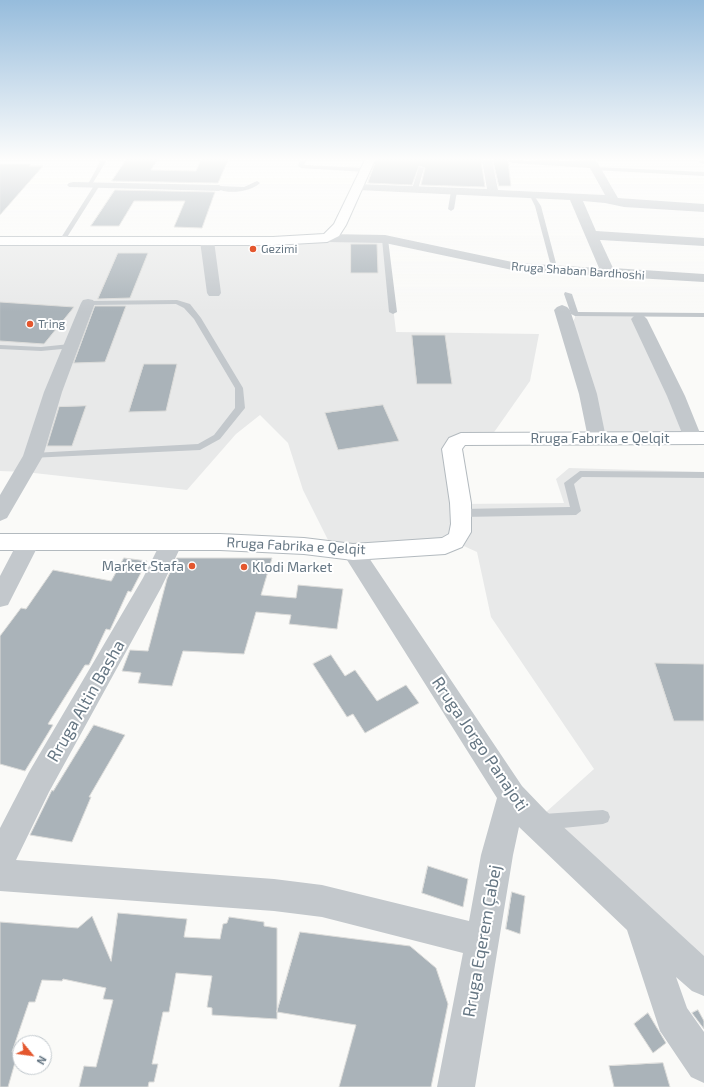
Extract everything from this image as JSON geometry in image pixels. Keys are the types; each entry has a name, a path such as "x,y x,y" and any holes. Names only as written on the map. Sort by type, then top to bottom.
{"street":[{"path":"327,238 334,233 340,225 346,211"},
{"path":"580,211 608,273"},
{"path":"590,235 704,242"},
{"path":"206,238 214,293"},
{"name":"Rruga Shaban Bardhoshi","path":"0,241 206,238 309,240 327,238 384,239 418,245 503,265 702,281"},
{"path":"0,513 33,456 70,346 88,303"},
{"path":"570,309 597,438"},
{"path":"638,316 676,396 699,438"},
{"name":"Rruga Fabrika e Qelqit","path":"0,542 172,542 289,545 353,552 445,546 455,542 460,533 461,513 452,449 456,442 467,438 699,438"},
{"path":"0,598 29,542"},
{"name":"Rruga Altin Basha","path":"0,860 39,782 153,582 172,542"},
{"name":"Rruga Jorgo Panajoti","path":"353,552 512,796 535,822 704,980"},
{"name":"Rruga Eqerem Çabej","path":"456,1087 497,855 512,796"},
{"path":"0,875 260,894 322,901 482,941"},
{"path":"639,919 673,1018 704,1064"}],"lane":[{"path":"62,241 79,211"},
{"path":"539,211 556,270"},
{"path":"384,239 393,312"},
{"path":"33,456 200,447 217,437 240,408 239,388 197,318 187,306 177,302 88,303"},
{"path":"570,309 638,316 704,315"},
{"path":"0,347 41,349 70,346"},
{"path":"461,513 576,511 569,482 580,474 704,475"},
{"path":"535,822 604,817"}],"shaded area":[{"path":"385,239 396,332 539,334 530,381 490,438 461,439 460,504 564,503 556,479 569,468 704,472 704,979 535,822 594,769 491,617 477,552 455,542 333,550 303,490 288,443 260,415 236,434 187,490 25,472 0,471 0,241"},
{"path":"575,314 638,314 693,438 597,438 568,328 575,318"}],"building":[{"path":"101,211 128,211 119,226 91,226"},
{"path":"181,211 208,211 202,228 174,227"},
{"path":"351,244 377,244 378,273 351,273"},
{"path":"118,253 148,253 130,298 98,299"},
{"name":"Tring","path":"0,302 74,307 44,344 0,341"},
{"path":"95,306 126,306 105,362 74,363"},
{"path":"412,335 445,335 452,384 417,384"},
{"path":"144,364 177,364 166,411 129,412"},
{"path":"383,405 399,441 338,450 325,413"},
{"path":"86,406 72,446 47,446 59,407"},
{"path":"124,558 147,561 131,592 128,591 110,630 106,629 89,665 85,665 48,724 53,725 25,771 0,764 0,636 21,608 26,609 53,570 111,581"},
{"path":"177,558 272,558 261,595 296,598 298,585 343,589 337,629 289,624 291,615 256,612 244,654 183,651 172,686 138,683 141,673 122,671 130,650 148,651 167,579"},
{"path":"331,655 345,676 355,670 377,701 406,685 419,703 365,733 353,714 347,717 313,664"},
{"path":"655,663 704,664 704,721 674,721"},
{"path":"94,725 125,735 89,797 91,797 72,842 30,835 52,790 53,791"},
{"path":"428,866 468,879 463,907 422,893"},
{"path":"512,892 525,896 520,934 506,929"},
{"path":"118,913 187,919 184,937 220,939 223,924 227,923 229,917 264,922 264,926 277,928 277,1019 212,1015 212,1008 207,1007 212,976 176,973 169,1012 163,1012 152,1064 158,1064 154,1082 149,1082 148,1087 79,1087 84,1066 96,1067 113,1000 103,999 106,988 63,979 62,981 42,980 35,1002 29,1002 18,1035 12,1035 12,1073 8,1087 0,1087 0,922 78,928 92,916 111,961"},
{"path":"300,932 410,946 436,968 448,1004 431,1087 339,1087 356,1025 277,1012"},
{"path":"698,1010 704,1021 704,1029 692,1013"},
{"path":"648,1013 666,1043 653,1053 634,1024"},
{"path":"663,1063 670,1087 614,1087 609,1066"}],"place":[{"name":"Gezimi","path":"253,249"},
{"name":"Tring","path":"30,324"},
{"name":"Market Stafa","path":"192,566"},
{"name":"Klodi Market","path":"244,567"}]}
